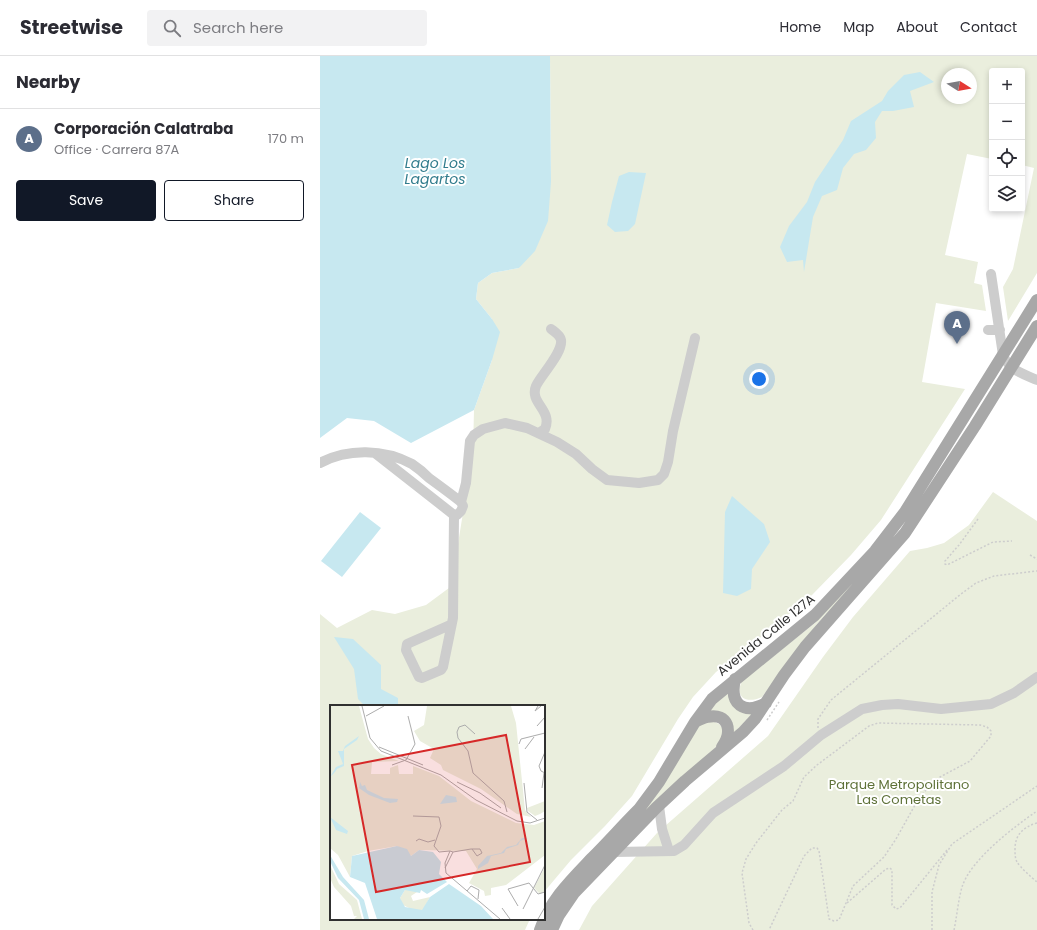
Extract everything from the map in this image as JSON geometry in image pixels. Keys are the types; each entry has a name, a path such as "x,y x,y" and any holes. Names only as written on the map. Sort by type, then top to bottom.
{"main road":[{"name":"Avenida Calle 127A","path":"545,918 555,898 648,798 695,722 712,699 815,615 880,546 905,512 1037,300"},
{"name":"Avenida Calle 127A","path":"552,930 564,906 574,893 659,806 749,726 805,647 905,532 1012,368 1037,326"},
{"path":"735,679 733,692 734,698 738,704 747,708 753,708 766,702"},
{"path":"695,722 704,717 713,716 720,718 726,723 729,728 728,736 719,752"},
{"name":"Avenida Calle 127A","path":"540,930 544,920"}],"street":[{"path":"991,274 1003,354 1008,364 1012,368 1037,380"},
{"path":"539,433 545,429 547,419 535,398 534,393 536,385 545,373 561,343 561,339 551,329"},
{"path":"988,330 1000,330"},
{"path":"454,515 457,515 461,511 463,506 461,502 466,483 470,441 474,435 483,429 505,422 528,428 563,446 607,480 639,483 658,480 664,474 668,462 673,431 695,338"},
{"path":"320,463 329,458 345,454 375,453 387,455 414,465 461,502"},
{"path":"375,453 454,515"},
{"path":"450,625 408,644 406,650 418,677 422,678 441,670 450,625 453,618 454,515"},
{"path":"614,852 669,851 678,849 684,845 713,813 784,766 821,735 862,709 882,705 898,704 940,709 991,704 1014,693 1037,677"},
{"path":"659,806 662,829 669,851"}],"path":[{"path":"978,519 945,561 945,564 947,565 993,542 1012,541"},
{"path":"1030,554 1037,559"},
{"path":"821,735 818,728 818,719 831,700 960,594 976,583 994,576 1037,571"},
{"path":"752,930 749,923 742,873 746,859 756,843 782,810 793,801 804,777 817,765 868,726 878,723 980,725 987,727 990,731 990,736 970,760 940,777 919,798 896,839 884,856 852,886 839,920 834,921 829,919 819,851 817,848 812,848 804,856 769,930"},
{"path":"845,904 886,869 890,868 892,870 892,905 896,909 900,908 952,844 1037,786"},
{"path":"954,930 962,888 971,870 996,843 1014,827 1037,811"},
{"path":"1037,823 1023,829 1017,836 1015,858 1018,864 1037,882"},
{"path":"932,930 932,892 939,865 952,844"}],"green space":[{"path":"550,56 1037,56 1037,273 1008,321 1003,287 1013,269 1034,168 1025,166 1025,68 989,68 989,158 967,154 945,255 978,262 974,283 982,285 986,311 936,303 922,382 965,389 881,520 851,555 812,595 716,672 693,697 678,719 632,796 571,860 545,891 545,705 330,705 330,920 530,920 525,930 320,930 320,614 337,628 372,610 395,614 426,605 449,588 457,550 473,451 474,410 492,360 492,319 476,299 478,283 492,273 519,268 551,182"},
{"name":"Parque Metropolitano Las Cometas","path":"993,492 1037,521 1037,930 579,930 592,906 657,833 768,736 853,617 910,551 944,543 969,525"},
{"path":"901,529 886,548 817,624 762,697 751,700 743,698 740,692 742,681 815,623"},
{"path":"729,689 754,712 732,735 706,712"},
{"path":"710,720 720,725 723,732 723,740 547,924 699,726"}],"water":[{"name":"Lago Los Lagartos","path":"320,56 550,56 551,182 548,221 535,251 519,268 492,273 478,283 476,299 500,332 492,360 474,410 411,443 374,421 347,418 320,438"},
{"path":"920,72 934,82 910,91 914,107 893,111 882,111 875,122 876,138 866,150 854,154 843,168 837,190 822,196 813,217 804,272 803,260 787,262 780,247 789,226 807,202 815,182 843,140 851,121 882,101 888,91 904,75"},
{"path":"629,172 646,173 635,224 628,231 615,232 607,225 612,202 619,176"},
{"path":"732,496 764,524 770,542 752,569 751,589 737,596 723,593 725,512"},
{"path":"360,512 381,528 342,577 321,561"},
{"path":"334,637 353,639 381,665 381,689 398,698 398,705 364,705 358,699 354,669"}],"place":[{"name":"Corporación Calatraba","path":"957,344"}]}
